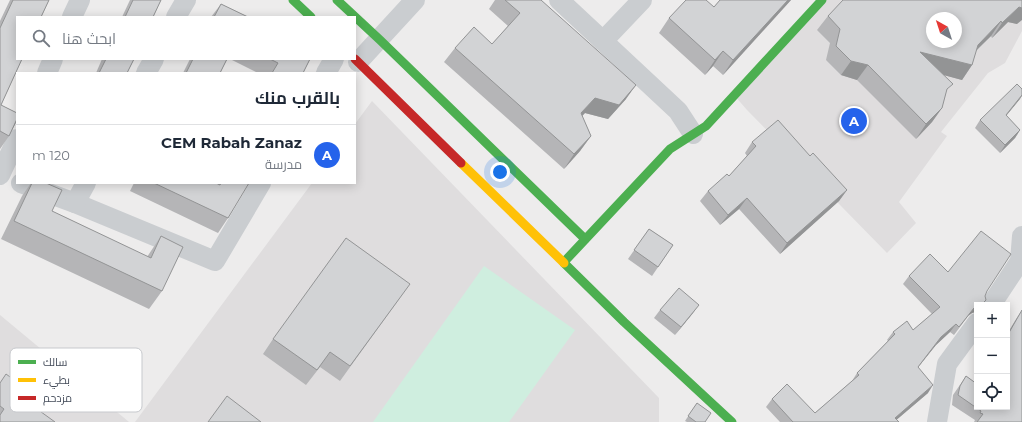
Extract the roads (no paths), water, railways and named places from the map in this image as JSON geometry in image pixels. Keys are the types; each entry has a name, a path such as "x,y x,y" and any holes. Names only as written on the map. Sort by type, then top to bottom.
{"street":[{"path":"72,16 80,0"},
{"path":"177,16 186,0"},
{"path":"293,0 310,16"},
{"path":"337,0 354,16"},
{"path":"416,0 380,40 357,61 624,322 732,422"},
{"path":"559,0 678,111 692,134"},
{"path":"603,41 642,0"},
{"path":"564,262 670,149 706,126 822,0"},
{"path":"356,18 585,239"},
{"path":"47,72 53,60"},
{"path":"147,72 153,60"},
{"path":"327,72 333,60"},
{"path":"16,141 0,175 16,182"},
{"path":"24,184 76,203 215,261 260,184"},
{"path":"76,203 86,184"},
{"path":"992,302 1021,262 1022,236"},
{"path":"938,422 947,364 974,327"}],"place":[{"name":"CEM Rabah Zanaz","path":"854,121"}]}
